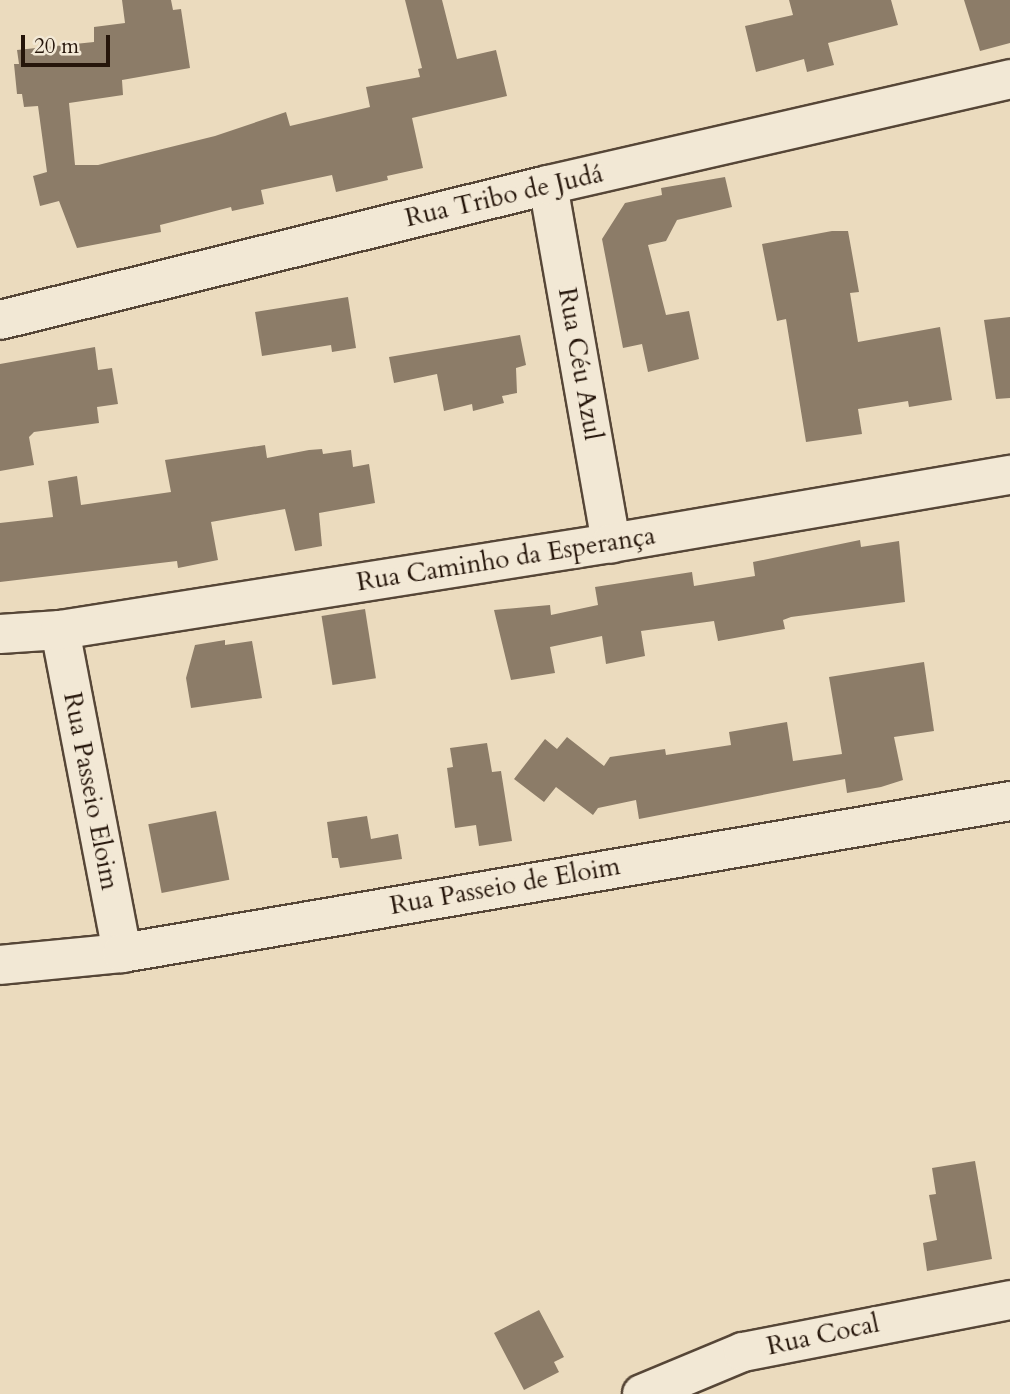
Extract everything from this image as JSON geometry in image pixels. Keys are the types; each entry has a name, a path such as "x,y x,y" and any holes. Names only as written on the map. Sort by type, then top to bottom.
{"street":[{"name":"Rua Tribo de Judá","path":"1,317 548,185 1010,79"},
{"name":"Rua Céu Azul","path":"548,185 611,543"},
{"name":"Rua Caminho da Esperança","path":"0,634 60,629 611,543 1010,475"},
{"name":"Rua Passeio Eloim","path":"60,629 122,953"},
{"name":"Rua Passeio de Eloim","path":"0,965 122,953 1010,801"},
{"name":"Rua Cocal","path":"642,1394 743,1352 1010,1300"}],"building":[{"path":"122,0 171,0 173,10 181,9 190,68 122,80 123,95 69,103 75,165 98,165 215,136 286,112 290,126 370,107 366,87 420,77 418,69 422,68 405,0 442,0 457,59 496,50 507,96 412,118 423,168 387,176 388,180 336,192 332,175 261,190 264,204 232,211 231,207 160,225 161,232 77,248 59,201 40,206 33,176 47,172 38,106 24,107 22,94 17,94 14,64 19,64 17,50 94,42 94,27 125,23"},
{"path":"789,0 891,0 898,25 828,43 834,65 807,72 804,59 756,72 745,26 793,15"},
{"path":"964,0 1010,0 1010,43 980,51"},
{"path":"725,177 732,207 677,220 666,241 648,245 666,315 689,311 699,359 648,372 642,344 623,348 602,239 625,203 662,195 661,188"},
{"path":"832,231 848,231 859,292 850,293 858,342 940,327 952,400 909,407 908,401 858,409 862,434 806,442 786,319 777,321 762,244"},
{"path":"348,297 356,348 332,352 331,345 262,356 255,312"},
{"path":"1010,317 1010,398 996,399 984,320"},
{"path":"520,335 526,365 516,368 517,393 502,396 504,403 473,411 472,404 444,411 437,374 394,383 389,357"},
{"path":"95,347 98,370 112,368 118,404 97,407 99,423 34,432 29,437 34,465 0,471 0,364"},
{"path":"265,445 267,458 309,450 322,449 323,454 351,450 353,467 369,464 375,503 319,513 322,546 295,551 285,509 211,522 218,560 178,568 177,561 0,582 0,523 53,517 48,481 77,476 81,505 171,492 165,460"},
{"path":"860,540 861,547 899,541 905,602 791,617 783,620 785,629 718,641 714,621 641,631 645,656 606,664 602,636 550,647 555,673 511,680 494,610 550,605 551,615 598,605 595,587 692,572 694,586 755,576 753,562"},
{"path":"365,609 376,678 332,685 322,616"},
{"path":"225,640 225,645 252,641 262,698 191,708 186,678 195,645"},
{"path":"924,662 934,731 894,737 903,780 881,787 847,793 845,779 639,819 636,800 598,808 593,815 556,787 544,802 514,779 545,739 557,749 567,737 604,766 610,757 665,749 666,755 731,745 729,732 787,722 793,761 842,754 829,677"},
{"path":"487,743 492,772 501,771 512,841 479,846 476,825 455,828 447,768 453,767 450,748"},
{"path":"216,811 229,880 162,893 148,824"},
{"path":"367,816 371,839 398,834 402,859 340,868 338,858 332,858 327,822"},
{"path":"975,1161 992,1259 927,1271 923,1243 937,1240 929,1195 936,1194 932,1168"},
{"path":"539,1310 564,1357 554,1362 559,1372 524,1390 494,1333"}]}
